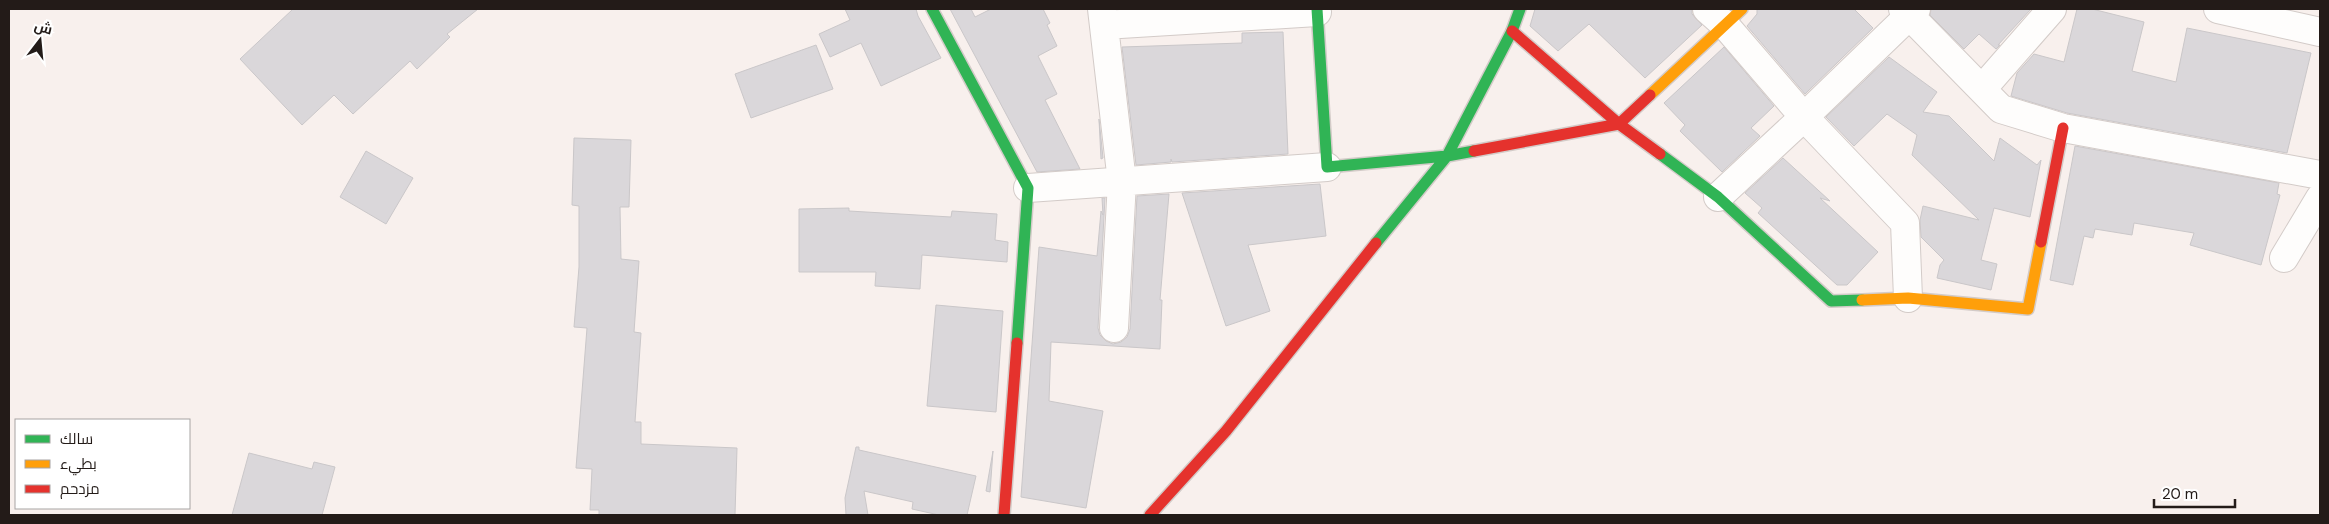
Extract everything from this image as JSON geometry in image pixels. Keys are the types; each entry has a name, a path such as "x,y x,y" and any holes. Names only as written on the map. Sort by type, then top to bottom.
{"street":[{"path":"932,9 1028,188 1004,515"},
{"path":"1150,515 1226,431 1318,314 1447,156 1512,31 1520,9"},
{"path":"1982,89 2052,9"},
{"path":"2218,9 2320,32"},
{"path":"1114,328 1122,182 1103,17 1317,11 1328,167"},
{"path":"1718,196 1804,117 1910,11 2001,109 2063,128 2320,175"},
{"path":"1028,188 1328,167 1447,156 1619,124 1725,14 1804,117 1904,223 1908,298"},
{"path":"1512,31 1619,124 1718,196 1831,301 1908,298 2028,309 2063,128"},
{"path":"2284,258 2320,198"}],"building":[{"path":"293,9 478,9 447,34 450,37 417,69 410,61 353,114 334,95 302,125 240,59"},
{"path":"845,9 916,9 941,58 881,86 861,43 830,57 819,34 850,20"},
{"path":"950,9 971,9 975,17 991,9 1043,9 1050,23 1047,25 1057,46 1038,56 1057,94 1045,100 1080,169 1037,172"},
{"path":"1535,9 1692,9 1692,14 1702,25 1645,78 1589,24 1558,51 1530,26"},
{"path":"1757,9 1854,9 1873,28 1805,94 1747,26 1757,14"},
{"path":"1931,9 2031,9 1996,49 1979,34 1964,49 1930,15"},
{"path":"2077,9 2092,9 2144,22 2132,71 2176,82 2187,28 2311,53 2287,153 2067,113 2011,96 2017,73 2034,54 2064,62"},
{"path":"1283,32 1288,154 1172,162 1171,159 1171,162 1136,165 1122,47 1242,43 1242,33"},
{"path":"816,45 833,89 751,118 735,74"},
{"path":"1724,47 1774,106 1751,128 1760,136 1722,172 1680,131 1685,125 1664,103"},
{"path":"1889,57 1937,92 1923,112 1949,116 1994,161 2000,138 2037,165 2041,160 2030,217 1994,208 1981,260 1997,264 1991,290 1937,278 1940,265 1944,260 1921,237 1920,220 1923,206 1979,220 1912,155 1917,135 1887,114 1854,146 1826,117"},
{"path":"1099,119 1103,158 1101,159"},
{"path":"574,138 631,140 629,207 620,207 621,259 639,261 634,332 641,333 635,422 641,422 641,444 737,448 735,515 599,515 599,510 590,510 592,469 576,468 587,328 574,327 579,267 579,206 572,205"},
{"path":"2075,146 2279,183 2277,194 2280,195 2261,265 2190,245 2194,233 2134,223 2132,235 2095,229 2093,238 2084,236 2073,285 2050,280"},
{"path":"366,151 413,178 386,224 340,197"},
{"path":"1783,158 1830,201 1820,198 1878,252 1847,285 1837,285 1758,213 1762,208 1745,193"},
{"path":"1320,184 1326,236 1248,245 1270,311 1226,326 1182,193"},
{"path":"1169,194 1160,300 1162,300 1160,349 1051,342 1049,401 1103,411 1086,508 1021,497 1039,247 1097,256 1101,211 1103,215 1102,198 1105,198 1098,328 1100,335 1106,341 1113,344 1121,342 1127,337 1130,329 1137,196"},
{"path":"849,208 849,211 951,217 952,211 997,214 995,240 1008,242 1007,262 922,255 920,289 875,286 876,272 799,272 799,209"},
{"path":"936,305 1003,311 996,412 927,406"},
{"path":"856,447 859,447 859,450 976,476 967,515 939,515 912,509 913,502 864,491 868,515 846,515 845,498"},
{"path":"993,451 990,492 986,491"},
{"path":"249,453 312,469 314,462 335,467 322,515 232,515"}],"traffic: fast":[{"path":"932,9 1028,188 1017,343"},
{"path":"1317,9 1327,167 1447,156 1474,151"},
{"path":"1376,243 1447,156 1512,31 1520,9"},
{"path":"1660,154 1718,197 1831,301 1862,300"}],"traffic: slow":[{"path":"1650,95 1742,9"},
{"path":"1862,300 1908,298 2028,309 2041,242"}],"traffic: jam":[{"path":"1512,31 1619,124 1660,154"},
{"path":"1474,151 1619,124 1650,95"},
{"path":"2041,242 2063,128"},
{"path":"1150,515 1226,431 1376,243"},
{"path":"1004,515 1017,343"}]}
